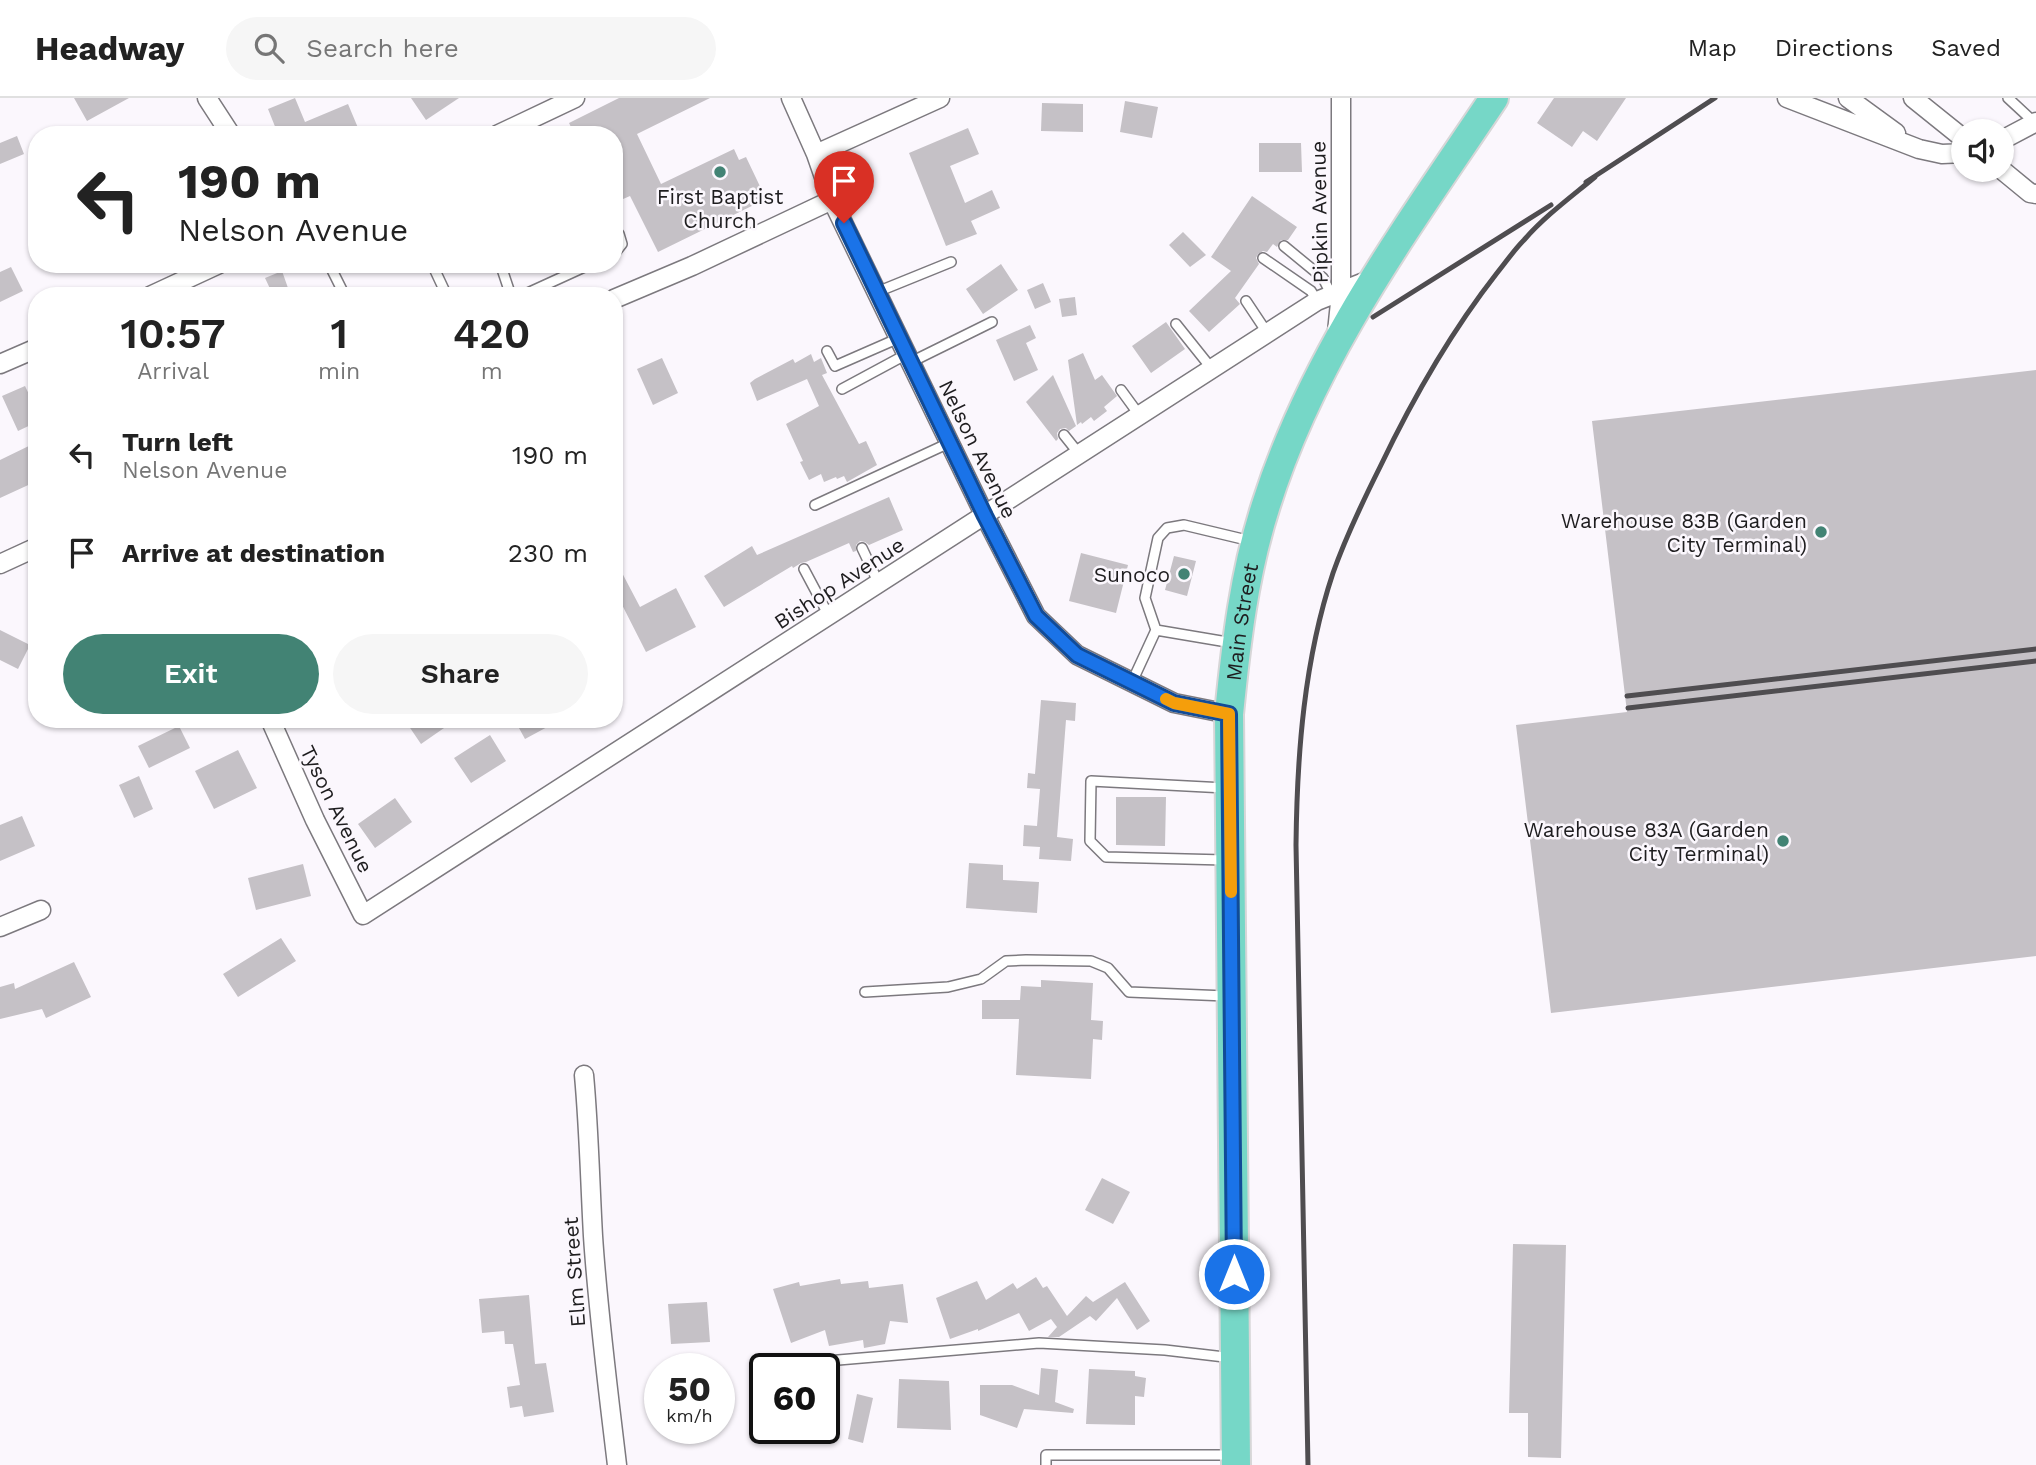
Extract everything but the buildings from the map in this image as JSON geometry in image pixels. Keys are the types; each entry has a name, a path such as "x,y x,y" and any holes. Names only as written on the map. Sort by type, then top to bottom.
{"main road":[{"name":"Main Street","path":"1236,1460 1229,714 1241,612 1255,542 1279,465 1303,408 1336,342 1374,278 1494,98"}],"street":[{"path":"207,98 225,126"},
{"path":"516,126 575,98"},
{"name":"Nelson Avenue","path":"791,98 816,154 832,200 1036,616 1077,655 1174,703 1229,714"},
{"path":"816,154 940,98"},
{"name":"Pipkin Avenue","path":"1341,98 1330,297 1374,278"},
{"path":"1787,98 1919,149 1951,154"},
{"path":"1847,98 1919,149"},
{"path":"1916,101 1951,129"},
{"path":"2014,133 2035,122"},
{"path":"2014,179 2033,193"},
{"path":"623,295 832,200"},
{"path":"169,287 200,273"},
{"name":"Bishop Avenue","path":"363,915 1268,334 1330,297"},
{"name":"Main Street","path":"1330,297 1336,342"},
{"path":"0,364 28,352"},
{"path":"0,564 28,551"},
{"name":"Tyson Avenue","path":"274,728 315,820 363,915"},
{"path":"0,927 41,910"},
{"name":"Elm Street","path":"584,1075 593,1237 617,1465"}],"lane":[{"path":"2008,98 2035,122"},
{"path":"1284,246 1323,278 1330,297"},
{"path":"1263,258 1311,291 1330,297"},
{"path":"877,292 951,262"},
{"path":"541,287 571,273"},
{"path":"1246,301 1268,334"},
{"path":"827,351 835,366 906,351 992,322"},
{"path":"1176,324 1212,370"},
{"path":"842,389 906,351"},
{"path":"1121,390 1140,416"},
{"path":"1064,435 1080,455"},
{"path":"815,505 949,443"},
{"path":"1132,682 1156,629 1145,598 1158,538 1167,528 1184,525 1255,542"},
{"path":"862,548 879,584"},
{"path":"804,569 830,616"},
{"path":"1156,629 1237,643"},
{"path":"1230,788 1091,781 1090,841 1106,857 1231,860"},
{"path":"865,992 948,987 981,979 1006,961 1078,960 1091,961 1108,968 1129,992 1232,996"},
{"path":"840,1360 1039,1343 1165,1350 1235,1358"},
{"path":"1046,1465 1046,1455 1147,1460 1236,1460"}],"railway":[{"path":"1586,182 1715,98"},
{"path":"1308,1465 1296,845 1304,708 1315,639 1333,573 1349,532 1433,367 1480,296 1517,248 1549,215 1595,177"},
{"path":"1373,317 1551,205"},
{"path":"1627,696 2036,649"},
{"path":"1628,708 2036,661"}],"slow traffic":[{"path":"1166,699 1229,714 1231,892"}],"place":[{"name":"First Baptist Church","path":"720,172"},
{"name":"Warehouse 83B (Garden City Terminal)","path":"1821,532"},
{"name":"Sunoco","path":"1184,574"},
{"name":"Warehouse 83A (Garden City Terminal)","path":"1783,841"}],"route":[{"path":"844,223 1036,616 1077,655 1174,703 1229,714 1234,1274"}]}
